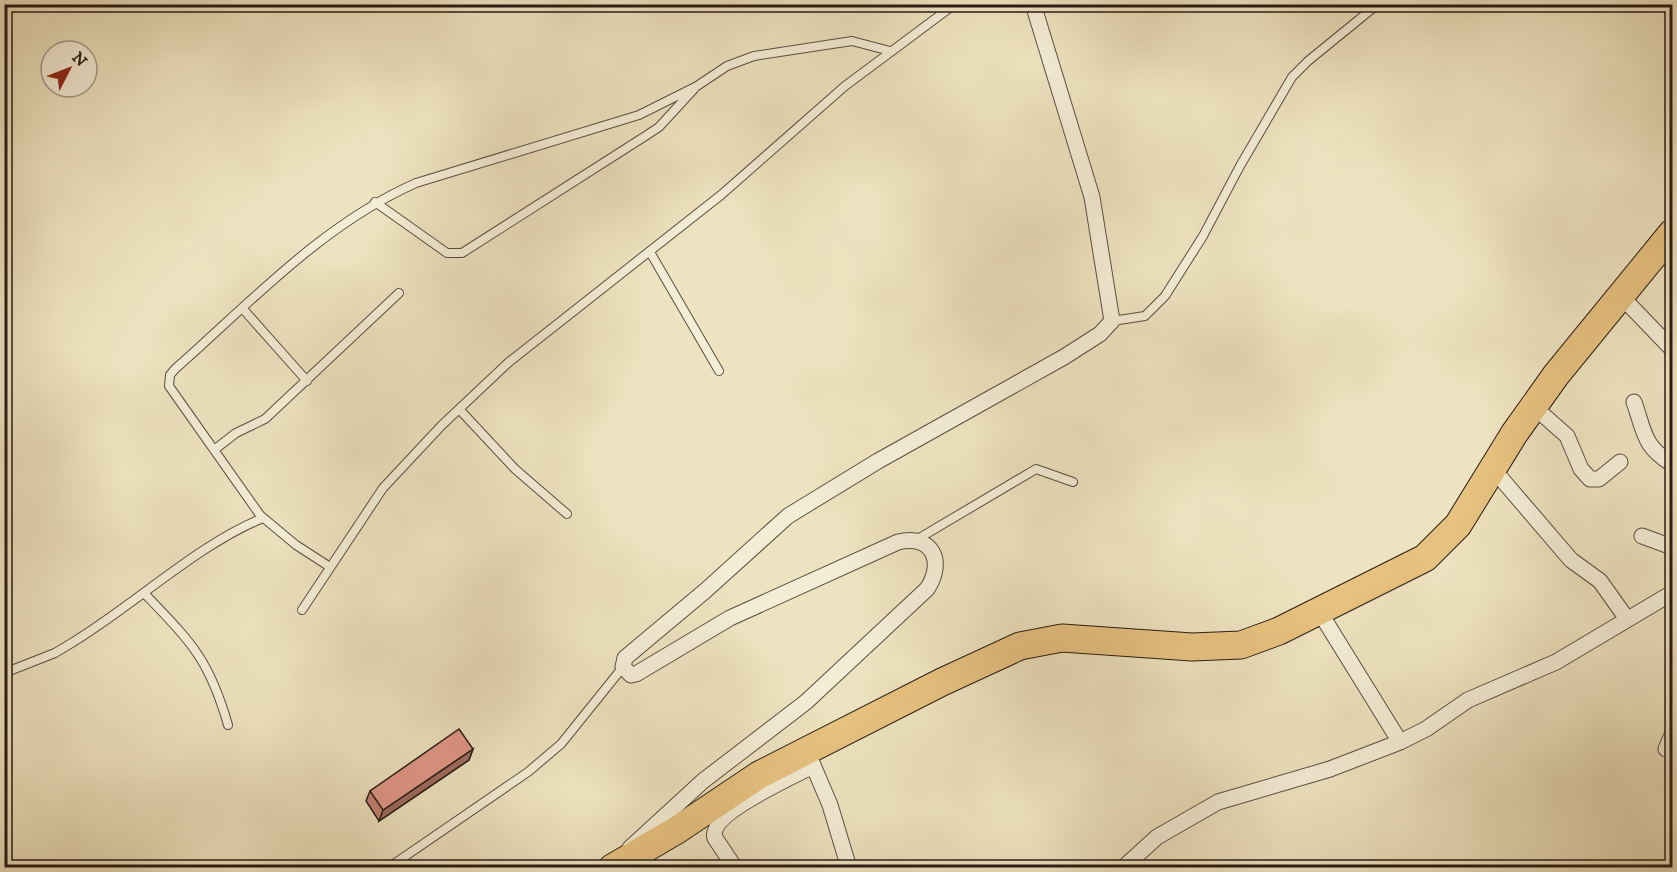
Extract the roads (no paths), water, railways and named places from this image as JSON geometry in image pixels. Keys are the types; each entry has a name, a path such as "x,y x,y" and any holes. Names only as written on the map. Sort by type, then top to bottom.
{"highway":[{"path":"622,865 759,775 810,758 993,657 1039,640 1062,638 1221,648 1260,640 1425,558 1458,525 1533,406 1672,233"}],"street":[{"path":"622,865 678,802 806,702 927,589 935,574 935,557 925,544 916,540 897,542 740,613 636,674 631,675 623,667 625,658 705,591 788,516 879,461 1064,357 1100,334 1112,321 1092,197 1033,4"},
{"path":"1620,295 1672,350"},
{"path":"1634,402 1648,445 1655,453 1672,464"},
{"path":"1533,406 1567,436 1581,469 1590,479 1599,479 1620,462"},
{"path":"1493,469 1571,560 1600,581 1627,619"},
{"path":"1642,536 1672,547"},
{"path":"1123,867 1157,837 1218,802 1330,768 1400,742 1426,729 1468,700 1556,662 1672,594"},
{"path":"1319,611 1400,742"},
{"path":"735,867 714,834 717,825 732,810 810,758 830,805 849,867"}],"lane":[{"path":"302,610 383,488 459,409 539,336 650,252 890,51 955,4"},
{"path":"1112,321 1145,316 1165,296 1203,236 1292,77 1308,61 1378,4"},
{"path":"330,567 296,545 263,518 177,400 168,381 175,369 303,255 375,202 416,183 639,115 697,86 727,66 754,56 852,41 890,51"},
{"path":"375,202 447,253 462,253 653,131 697,86"},
{"path":"650,252 719,371"},
{"path":"214,450 236,433 265,419 399,293"},
{"path":"243,309 308,381"},
{"path":"459,409 529,483 567,514"},
{"path":"916,540 1036,468 1073,482"},
{"path":"4,673 55,653 236,532 263,518"},
{"path":"145,594 201,656 218,692 228,725"},
{"path":"388,867 528,772 553,751 569,736 623,667"}]}
